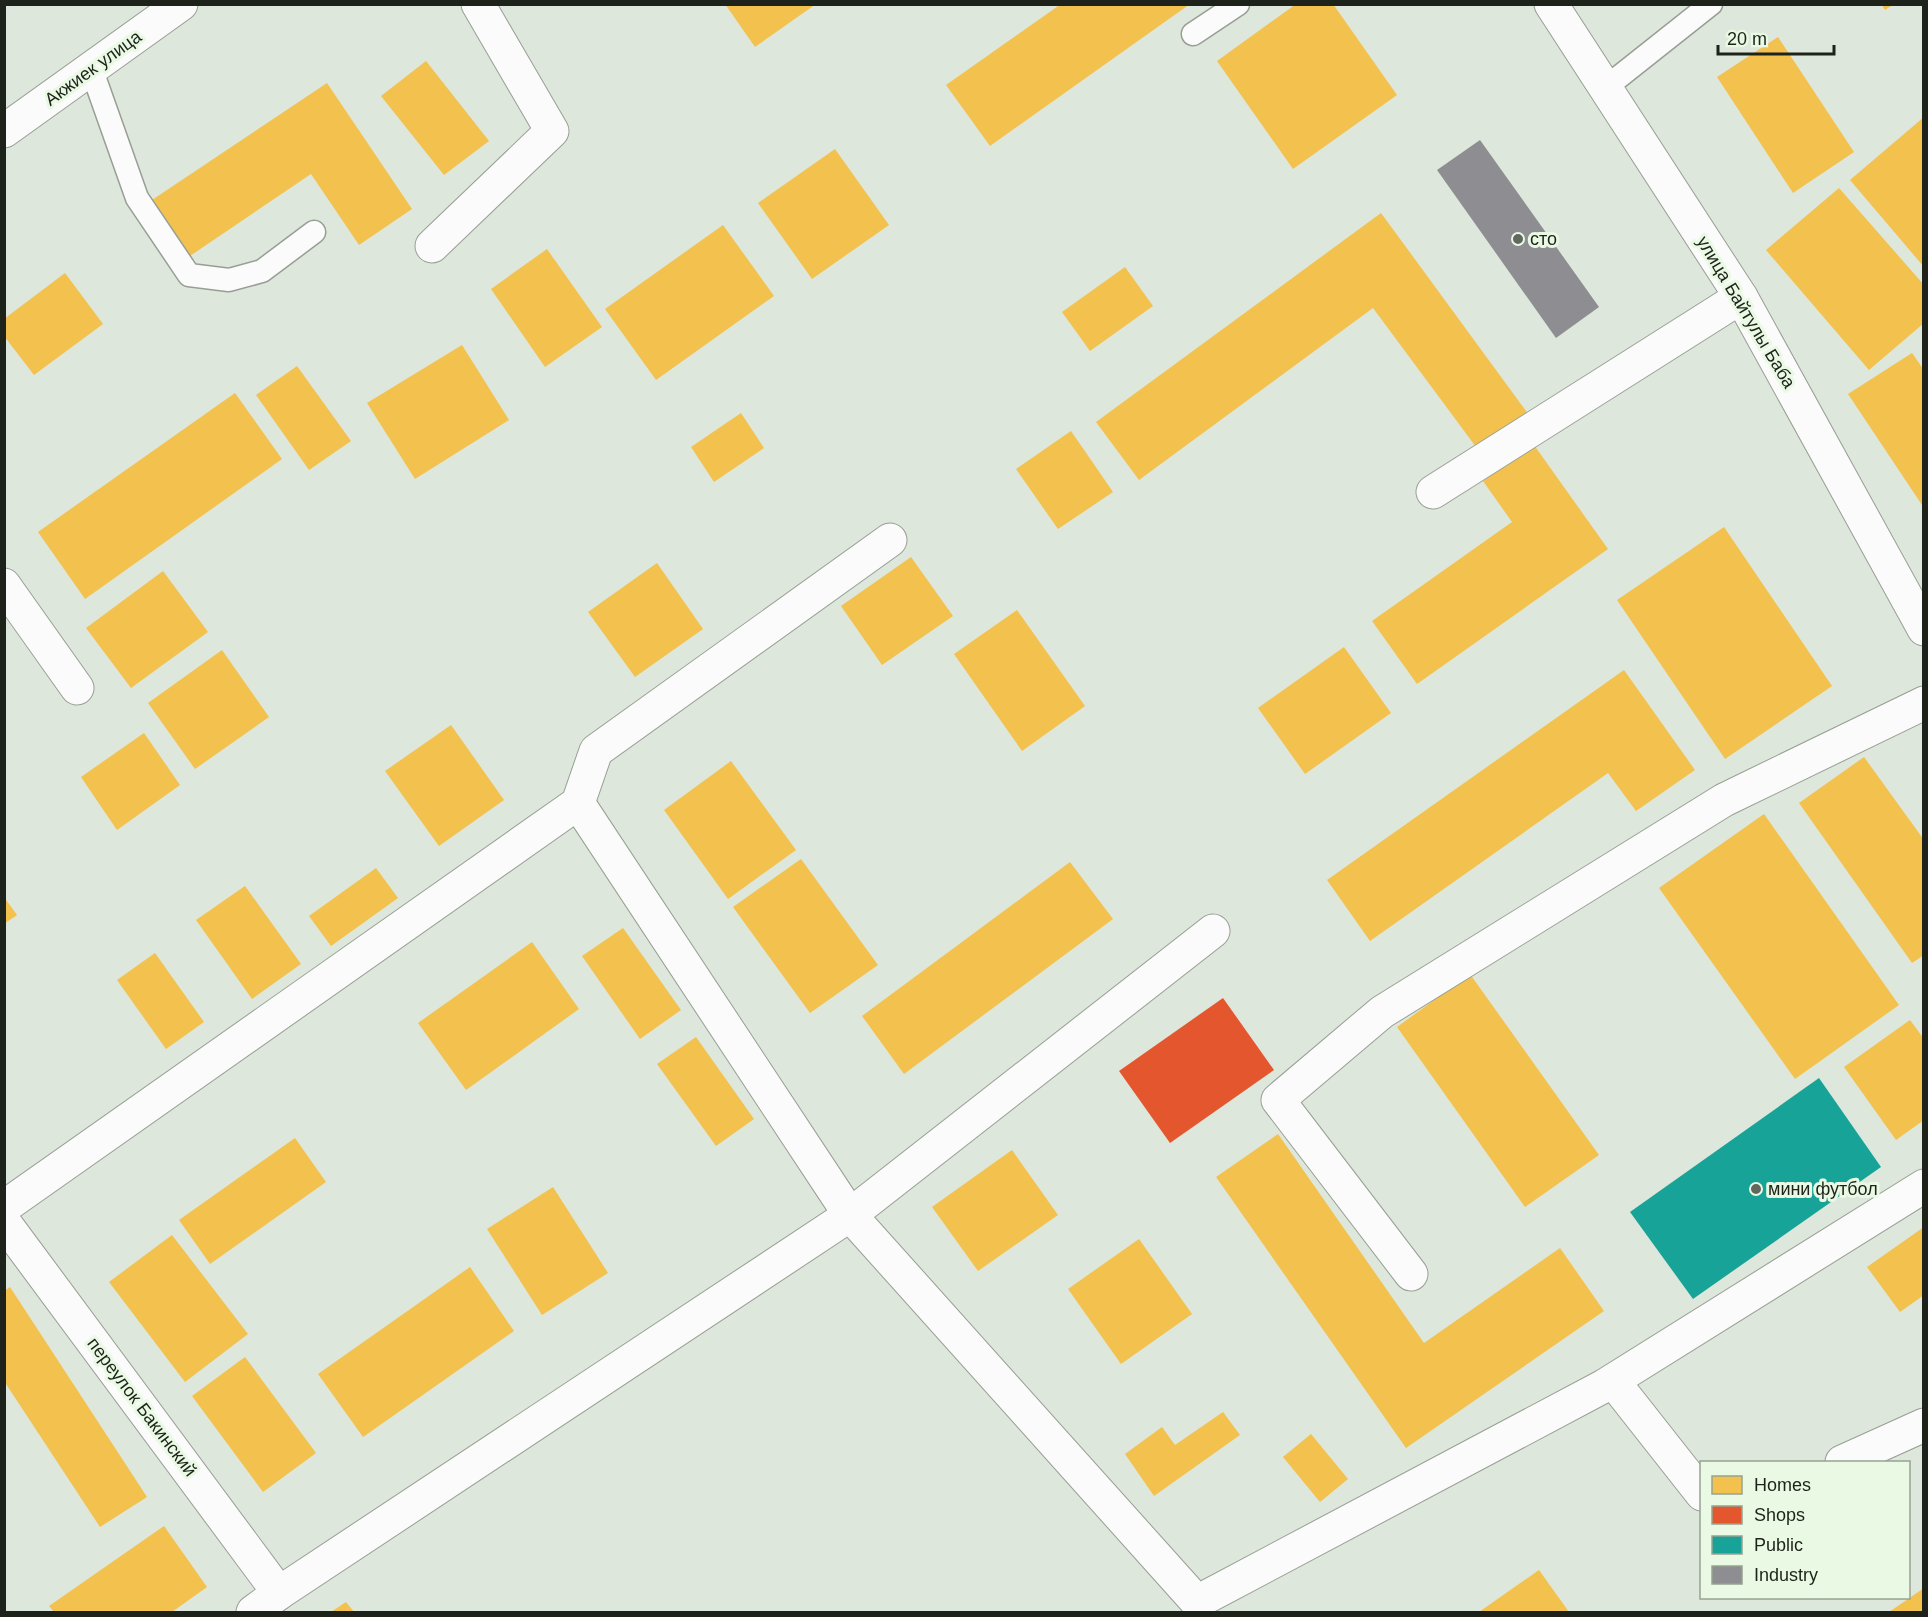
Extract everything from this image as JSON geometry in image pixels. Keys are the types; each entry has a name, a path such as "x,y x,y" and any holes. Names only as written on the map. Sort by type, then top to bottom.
{"street":[{"name":"Акжиек улица","path":"4,131 181,4"},
{"path":"432,246 552,131 478,4"},
{"name":"улица Байтулы Баба","path":"1551,4 1741,297 1923,629"},
{"path":"1433,492 1741,297"},
{"path":"4,1207 578,803 596,751 890,540"},
{"path":"4,585 78,688"},
{"path":"1411,1275 1278,1100 1382,1012 1714,806 1923,703"},
{"path":"578,803 850,1215 1197,1602 1613,1381 1923,1186"},
{"path":"253,1612 850,1215 1213,931"},
{"name":"переулок Бакинский","path":"4,1222 279,1593"},
{"path":"1613,1381 1700,1493"},
{"path":"1844,1461 1923,1425"}],"lane":[{"path":"1193,34 1238,4"},
{"path":"1605,88 1712,4"},
{"path":"91,69 137,198 189,275 228,280 262,271 314,232"}],"building: Homes":[{"path":"725,4 816,4 755,47"},
{"path":"1061,4 1190,4 990,146 946,85"},
{"path":"1296,4 1333,4 1397,95 1293,169 1217,61"},
{"path":"1881,4 1894,4 1885,10"},
{"path":"1778,37 1854,152 1793,193 1717,77"},
{"path":"426,61 489,141 444,175 381,96"},
{"path":"327,83 412,209 359,245 311,174 187,258 149,202"},
{"path":"1924,117 1924,267 1850,180"},
{"path":"835,149 889,225 812,279 758,203"},
{"path":"1839,188 1924,285 1924,323 1869,370 1766,250"},
{"path":"1381,213 1529,415 1479,451 1373,308 1139,480 1096,422"},
{"path":"723,225 774,296 656,380 605,309"},
{"path":"547,249 602,327 545,367 491,289"},
{"path":"1125,267 1153,306 1090,351 1062,312"},
{"path":"65,273 103,324 34,375 4,336 4,319"},
{"path":"462,345 509,420 415,479 367,403"},
{"path":"1912,353 1924,370 1924,508 1848,394"},
{"path":"297,366 351,441 309,470 256,395"},
{"path":"235,393 282,459 85,599 38,532"},
{"path":"741,413 764,448 714,482 691,447"},
{"path":"1071,431 1113,492 1058,529 1016,469"},
{"path":"1534,445 1608,549 1417,684 1372,621 1512,522 1483,481"},
{"path":"1724,527 1832,686 1725,759 1617,600"},
{"path":"911,557 953,616 882,665 841,606"},
{"path":"657,563 703,629 635,677 588,612"},
{"path":"163,571 208,632 131,688 86,628"},
{"path":"1017,610 1085,706 1022,751 954,654"},
{"path":"1344,647 1391,713 1305,774 1258,708"},
{"path":"222,650 269,717 195,769 148,703"},
{"path":"1624,670 1695,770 1636,811 1608,773 1370,941 1327,880"},
{"path":"451,725 504,800 439,846 385,771"},
{"path":"144,733 180,785 117,830 81,777"},
{"path":"1864,757 1924,840 1924,955 1912,963 1799,803"},
{"path":"731,761 796,850 728,899 664,810"},
{"path":"1764,814 1899,1005 1795,1079 1659,888"},
{"path":"801,859 878,965 810,1013 733,907"},
{"path":"1070,862 1113,919 904,1074 862,1016"},
{"path":"376,868 398,898 331,946 309,916"},
{"path":"245,886 301,964 252,999 196,920"},
{"path":"4,897 17,915 4,924"},
{"path":"623,928 681,1010 640,1039 582,956"},
{"path":"532,942 579,1009 466,1090 418,1023"},
{"path":"155,953 204,1022 166,1049 117,980"},
{"path":"1470,974 1599,1155 1525,1207 1397,1027"},
{"path":"1910,1020 1924,1039 1924,1120 1896,1140 1844,1067"},
{"path":"696,1037 754,1119 716,1146 657,1064"},
{"path":"1278,1134 1424,1343 1560,1248 1604,1311 1406,1448 1216,1177"},
{"path":"295,1138 326,1182 210,1264 179,1220"},
{"path":"1012,1150 1058,1215 978,1271 932,1207"},
{"path":"553,1187 608,1273 542,1315 487,1229"},
{"path":"1924,1227 1924,1295 1900,1312 1867,1267"},
{"path":"172,1235 248,1334 185,1382 109,1282"},
{"path":"1139,1239 1192,1314 1121,1364 1068,1289"},
{"path":"470,1267 514,1331 363,1437 318,1374"},
{"path":"10,1287 147,1497 100,1527 4,1381 4,1291"},
{"path":"245,1357 316,1453 263,1492 192,1396"},
{"path":"1223,1412 1240,1435 1154,1496 1125,1454 1162,1427 1175,1445"},
{"path":"1311,1434 1348,1479 1320,1502 1283,1457"},
{"path":"164,1526 207,1587 172,1612 54,1612 49,1606"},
{"path":"1539,1570 1569,1612 1479,1612"},
{"path":"1924,1588 1924,1612 1889,1612 1910,1599"},
{"path":"346,1602 354,1612 331,1612"}],"building: Shops":[{"path":"1223,998 1274,1070 1170,1143 1119,1071"}],"building: Public":[{"name":"мини футбол","path":"1819,1078 1881,1167 1693,1299 1630,1212"}],"building: Industry":[{"name":"сто","path":"1480,140 1599,307 1556,338 1437,170"}],"place":[{"name":"сто","path":"1518,239"},
{"name":"мини футбол","path":"1756,1189"}]}
